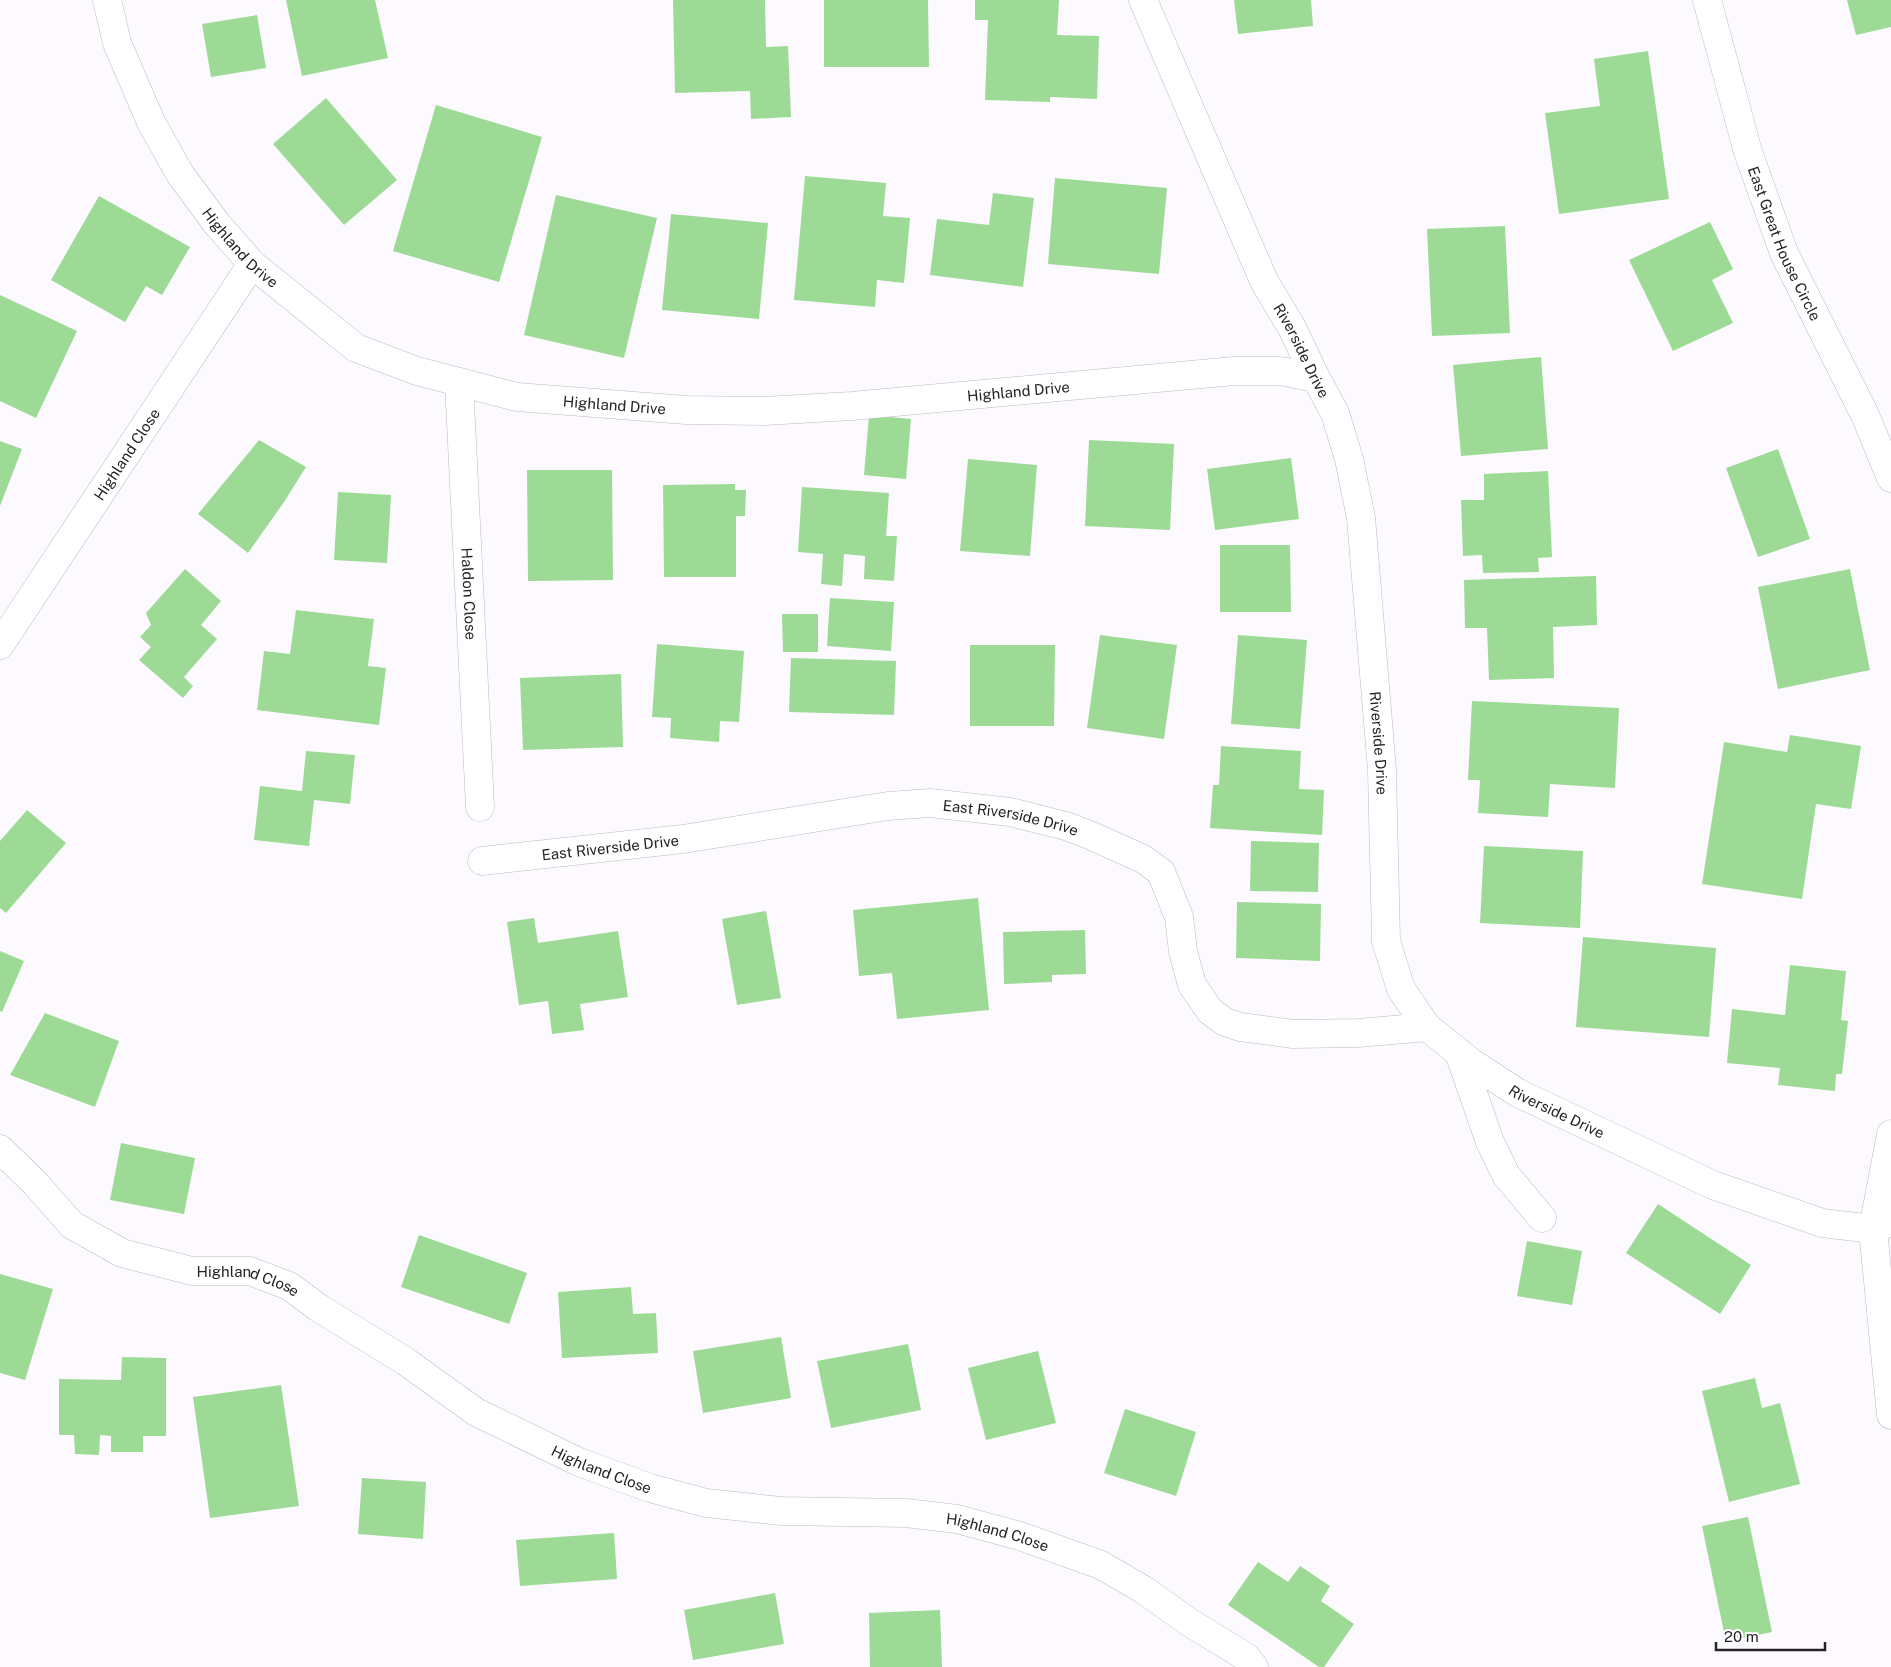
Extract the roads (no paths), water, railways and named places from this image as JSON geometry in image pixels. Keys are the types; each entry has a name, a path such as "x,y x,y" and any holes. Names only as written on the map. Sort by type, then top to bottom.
{"street":[{"name":"Highland Drive","path":"107,0 117,43 151,122 185,181 217,224 252,264 356,348 417,371 517,397 586,404 686,410 764,411 852,406 1234,371 1280,371 1316,378"},
{"name":"Riverside Drive","path":"1144,0 1264,281 1292,328 1335,412 1349,459 1361,518 1382,770 1386,941 1401,989 1427,1027 1472,1063 1518,1093 1713,1185 1822,1223 1882,1225"},
{"name":"East Great House Circle","path":"1707,0 1748,152 1784,253 1866,415 1891,478"},
{"name":"Highland Close","path":"0,645 252,264"},
{"name":"Haldon Close","path":"459,382 480,807"},
{"name":"East Riverside Drive","path":"482,861 683,839 888,806 930,803 1010,812 1066,826 1092,836 1143,859 1161,872 1178,917 1183,951 1192,985 1210,1011 1225,1022 1240,1027 1293,1034 1358,1033 1427,1027"},
{"path":"1459,1053 1490,1142 1506,1175 1542,1218"},
{"path":"1891,1134 1882,1225 1891,1415"},
{"name":"Highland Close","path":"0,1149 35,1183 72,1225 122,1253 192,1271 250,1270 289,1286 319,1308 405,1361 476,1412 579,1462 650,1488 706,1503 781,1511 906,1513 957,1519 1020,1536 1101,1565 1144,1590 1189,1622 1246,1656 1254,1667"}]}
